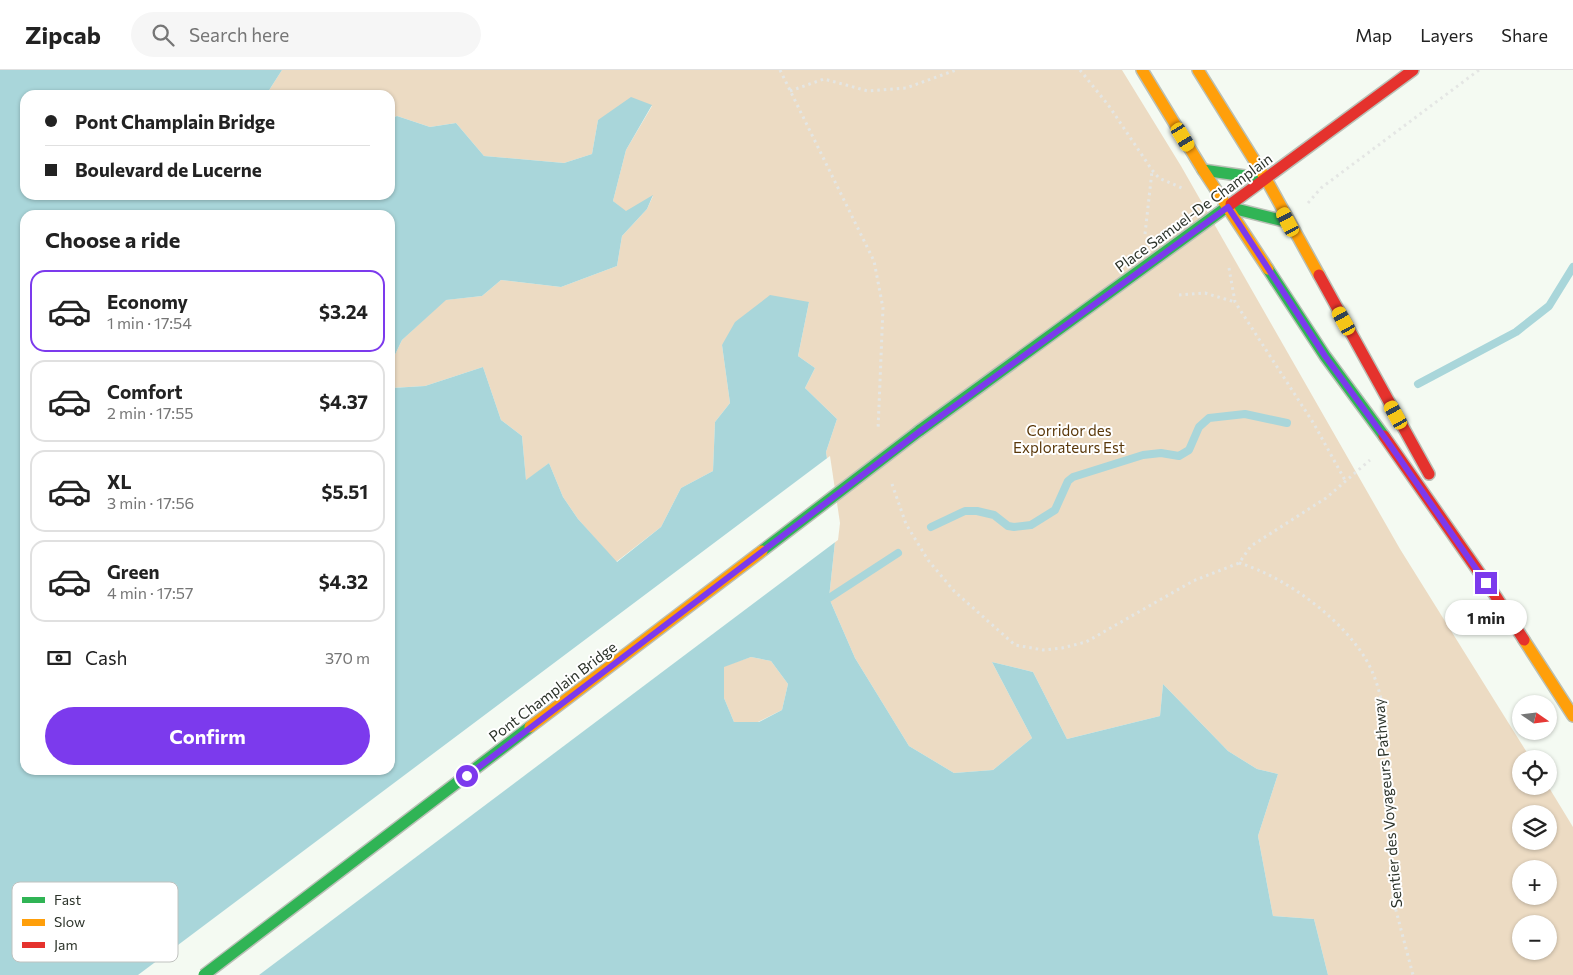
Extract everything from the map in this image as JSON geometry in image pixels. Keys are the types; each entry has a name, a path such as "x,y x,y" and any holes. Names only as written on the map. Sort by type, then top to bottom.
{"main road":[{"path":"1142,70 1203,170 1325,356 1388,442 1496,598 1573,716"},
{"path":"1198,70 1266,180 1436,488"},
{"name":"Place Samuel-De Champlain","path":"919,432 1139,270 1266,180 1413,70"},
{"path":"1203,170 1266,180"},
{"path":"1228,207 1288,222"},
{"name":"Pont Champlain Bridge","path":"204,975 919,432"},
{"path":"1446,505 1496,598"}],"path":[{"path":"790,91 824,79 868,91 906,88 956,70"},
{"path":"1080,70 1109,106 1152,170 1159,178 1182,188"},
{"path":"1306,204 1322,188 1479,70"},
{"path":"1139,270 1152,170"},
{"path":"1229,268 1235,302 1314,424 1346,482"},
{"path":"1179,295 1205,293 1235,302"},
{"name":"Sentier des Voyageurs Pathway","path":"1388,442 1346,482 1326,498 1251,546 1239,563 1256,568 1279,580 1316,607 1352,638 1370,668 1381,695 1385,721 1393,900 1413,975"}],"green space":[{"name":"Corridor des Explorateurs Est","path":"282,70 1122,70 1181,166 1400,549 1512,729 1512,740 1519,740 1525,750 1512,750 1512,795 1553,795 1573,827 1573,975 1328,975 1314,919 1273,916 1258,836 1278,774 1257,769 1228,751 1163,684 1160,716 1067,739 1033,672 992,662 1032,738 993,770 954,773 909,746 855,658 829,598 837,523 826,452 837,419 805,388 815,368 798,356 809,302 722,345 730,403 715,422 713,471 681,488 661,527 616,562 578,519 563,497 549,463 526,481 522,436 501,420 483,367 425,386 395,388 395,355 402,340 445,300 482,296 501,280 561,287 617,266 622,236 647,209 653,196 626,212 613,201 626,150 652,106 598,120 592,154 564,163 484,156 456,123 430,127 395,117 395,90 269,90"},
{"path":"751,657 771,661 788,684 782,710 758,722 734,722 724,698 724,666"}],"water":[{"path":"0,70 282,70 269,90 20,90 20,200 395,200 395,117 397,116 430,127 456,123 484,156 564,163 592,154 598,120 631,97 652,105 626,150 613,201 626,211 653,195 647,209 622,236 617,266 561,287 501,280 482,296 446,300 402,340 395,355 395,210 20,210 20,775 395,775 395,388 425,386 483,367 501,420 522,436 526,480 549,463 563,497 578,519 617,562 661,527 681,488 713,471 715,422 730,403 722,345 735,322 770,295 809,302 798,356 815,368 805,388 837,419 826,452 837,523 829,598 855,658 909,746 954,773 993,770 1032,738 992,662 1033,672 1067,739 1160,716 1163,684 1228,751 1257,769 1278,774 1258,836 1273,916 1314,919 1328,975 0,975","holes":["751,657 771,661 788,684 782,710 759,722 734,722 724,698 724,667"]}],"pier":[{"path":"830,456 840,523 838,540 259,975 138,975 155,962 178,962 178,945"}],"waterway":[{"path":"1418,384 1516,332 1549,306 1573,267"},
{"path":"931,527 965,511 977,511 994,515 1008,526 1031,525 1055,510 1068,481 1073,477 1143,455 1161,453 1179,456 1189,450 1199,427 1209,418 1245,414 1287,423"},
{"path":"829,598 898,553"}],"traffic: fast":[{"path":"1203,170 1266,179"},
{"path":"919,431 1231,204"},
{"path":"1228,207 1288,222"},
{"path":"1268,269 1325,356 1384,436"},
{"path":"762,551 919,431"},
{"path":"204,975 530,727"}],"traffic: slow":[{"path":"1142,70 1203,170 1268,269"},
{"path":"1198,70 1266,179 1319,275"},
{"path":"530,727 762,551"},
{"path":"1524,640 1573,716"}],"traffic: jam":[{"path":"1231,204 1413,70"},
{"path":"1319,275 1429,474"},
{"path":"1384,436 1497,598 1524,640"}],"route":[{"path":"467,776 919,432 1228,207 1325,356 1388,442 1486,583"}]}
